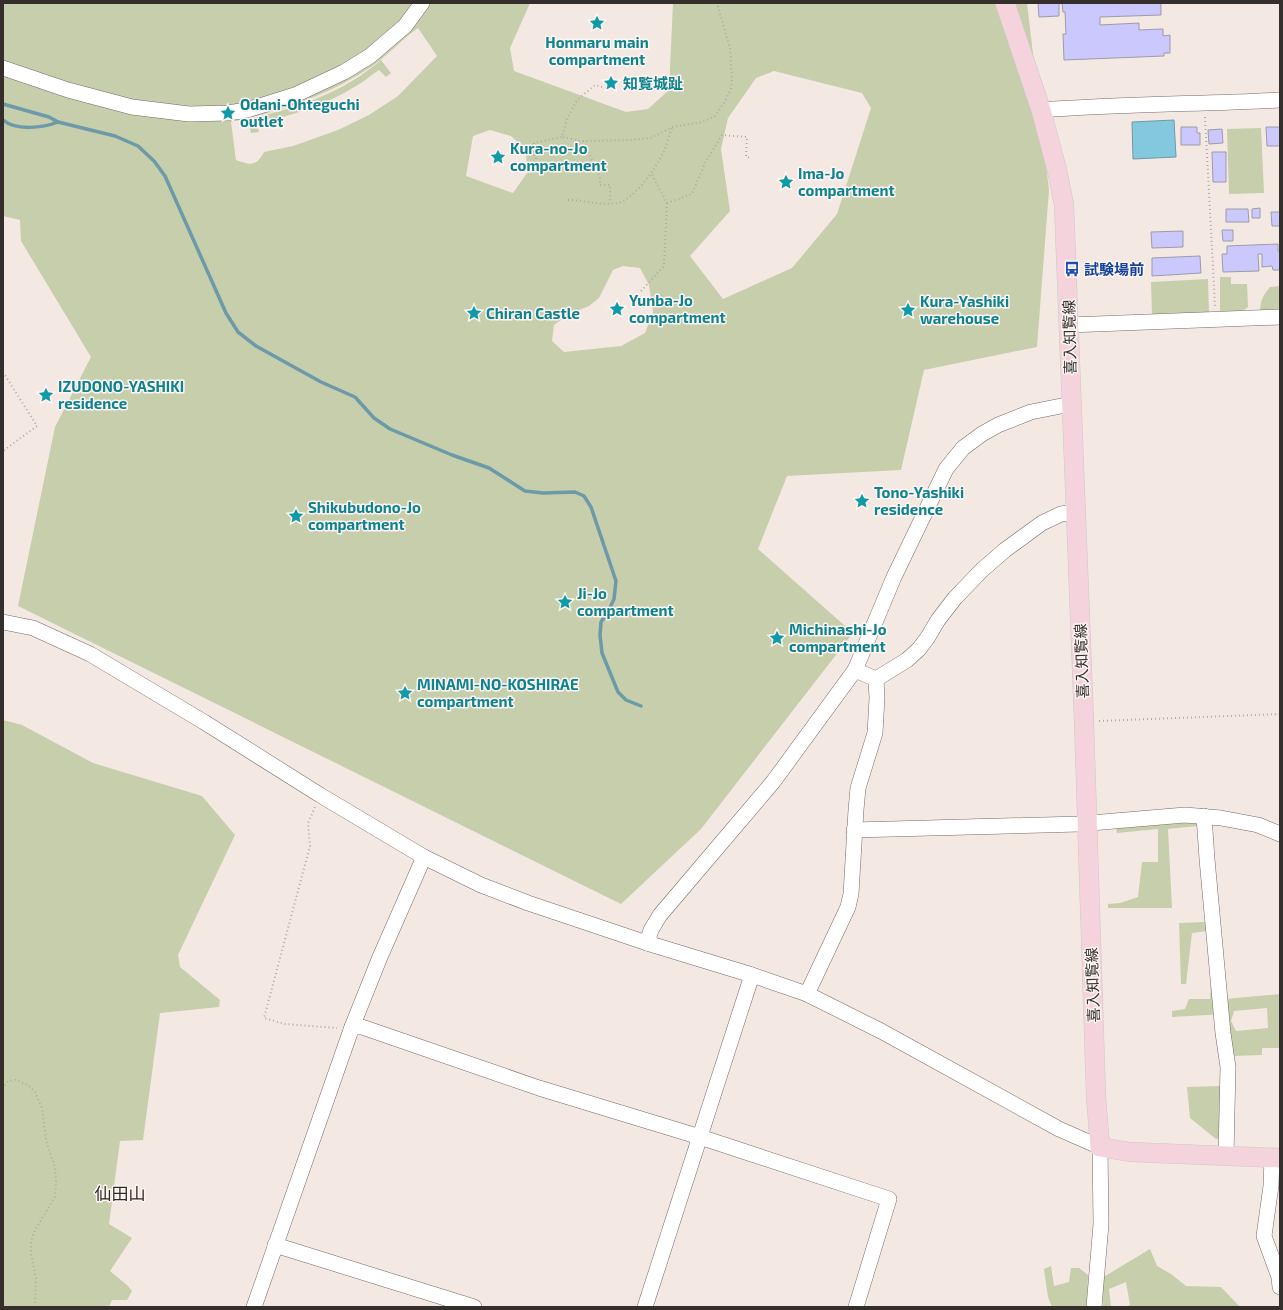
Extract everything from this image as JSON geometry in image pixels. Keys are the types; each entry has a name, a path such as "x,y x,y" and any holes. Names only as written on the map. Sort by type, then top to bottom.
{"main road":[{"name":"喜入知覧線","path":"1005,3 1041,110 1057,170 1064,205 1084,722 1086,823 1096,1096 1100,1147"},
{"path":"1100,1147 1130,1152 1276,1158"}],"street":[{"path":"3,68 68,90 132,107 189,114 228,113 247,110 295,95 344,72 370,56 405,26 422,3"},
{"path":"1041,110 1280,100"},
{"path":"1069,325 1280,317"},
{"path":"647,943 651,930 660,915 773,782 855,670 894,577 946,469 963,448 982,434 998,425 1031,412 1071,404"},
{"path":"876,679 907,660 918,649 955,598 982,570 1042,523 1061,514 1075,512"},
{"path":"3,622 33,628 90,654 424,857 481,885 528,903 647,943 752,975 806,994 881,1031 1059,1129 1100,1147 1101,1224 1094,1307"},
{"path":"855,670 876,679"},
{"path":"806,994 848,907 851,894 854,830 858,788 875,733 877,698 876,679"},
{"path":"854,830 1086,823 1185,815 1204,816 1258,825 1280,834"},
{"path":"1204,816 1222,1033 1228,1067 1226,1155"},
{"path":"254,1307 352,1027 380,957 424,857"},
{"path":"645,1307 752,975"},
{"path":"352,1027 362,1027 539,1088 700,1137 890,1199 856,1307"},
{"path":"1276,1158 1264,1236 1279,1277 1280,1287"},
{"path":"275,1244 474,1307"}],"path":[{"path":"525,167 525,169 531,169 535,165 536,157 533,154 534,142 562,136 583,142 622,141 650,138 673,126 702,122 714,116 724,103 731,89 732,78 730,48 717,3"},
{"path":"562,136 567,120 577,100 595,85 606,88"},
{"path":"1204,104 1215,320"},
{"path":"568,200 610,203 622,202 628,198 643,184 651,173 665,150 673,126"},
{"path":"667,203 692,194 704,163 722,135 746,137 746,157 751,158"},
{"path":"583,142 600,177 600,185 610,185 610,203"},
{"path":"641,292 664,266 667,203 651,173"},
{"path":"3,372 37,426 3,451"},
{"path":"1084,722 1280,714"},
{"path":"320,794 308,823 310,846 264,1018 285,1024 333,1028 352,1027"},
{"path":"3,1090 6,1083 15,1080 21,1081 28,1085 34,1092 42,1108 46,1140 55,1168 55,1197 35,1230 32,1241 31,1254 36,1278 35,1307"}],"green space":[{"path":"3,3 530,3 510,48 514,71 626,112 648,109 669,90 673,3 1027,3 1049,190 1037,347 924,370 901,470 787,476 758,549 853,633 701,829 621,904 18,606 55,427 91,357 21,241 20,220 3,216","holes":["418,28 437,56 398,96 369,115 338,130 293,146 264,152 261,157 252,164 236,160 231,122 268,113 304,101 338,86 371,67","774,71 862,93 871,108 837,214 792,268 723,299 690,256 730,211 721,149 728,118 756,78","490,130 511,136 526,150 527,173 513,193 466,176 473,136","623,266 640,268 649,285 653,312 645,333 621,346 564,352 552,341 554,325 569,314 589,306 599,298 613,270"]},
{"path":"381,60 391,73 386,77 379,70 345,93 333,99 283,117 257,123 259,132 251,133 248,119 284,110 319,98 351,82"},
{"path":"1261,128 1264,193 1229,194 1227,129"},
{"path":"1220,277 1231,277 1231,284 1247,284 1248,307 1242,311 1234,313 1223,313 1220,311"},
{"path":"1208,279 1209,314 1152,315 1151,282"},
{"path":"1280,286 1280,311 1260,312 1261,301 1270,287"},
{"path":"3,720 22,725 93,763 202,796 235,835 178,955 180,967 220,1000 219,1007 160,1013 143,1140 120,1141 109,1224 132,1238 110,1271 132,1291 127,1300 112,1300 109,1307 3,1307"},
{"path":"1198,822 1198,826 1168,829 1172,908 1108,908 1108,904 1120,903 1138,897 1142,862 1158,862 1158,829 1117,833 1116,828"},
{"path":"1206,922 1207,931 1192,933 1186,984 1181,984 1179,923"},
{"path":"1212,967 1225,999 1280,994 1280,1048 1262,1048 1262,1055 1231,1056 1225,1014 1172,1017 1172,1011 1185,1009 1189,999 1210,999","holes":["1267,1008 1268,1028 1236,1031 1231,1021 1234,1011"]},
{"path":"1222,1086 1221,1138 1216,1139 1190,1118 1187,1087"},
{"path":"1150,1249 1157,1266 1171,1274 1186,1286 1221,1287 1240,1307 1124,1307 1130,1305 1126,1282 1109,1289 1111,1307 1103,1307 1102,1278"},
{"path":"1051,1266 1054,1286 1069,1282 1071,1268 1079,1268 1088,1275 1087,1307 1052,1307 1048,1297 1044,1269"}],"water":[{"path":"1174,120 1176,157 1133,159 1132,122"}],"building":[{"path":"1038,3 1059,3 1059,16 1039,17"},
{"path":"1062,3 1161,3 1161,15 1100,17 1100,25 1139,23 1139,30 1163,29 1163,36 1170,35 1170,53 1164,53 1164,56 1064,60 1063,34 1066,34 1065,12 1063,12"},
{"path":"1181,127 1197,127 1197,133 1200,133 1200,145 1181,145"},
{"path":"1266,127 1280,127 1280,146 1267,146"},
{"path":"1222,129 1223,143 1209,144 1208,130"},
{"path":"1212,152 1226,152 1226,182 1213,182"},
{"path":"1260,208 1260,218 1252,218 1252,209"},
{"path":"1226,209 1248,209 1249,222 1226,222"},
{"path":"1271,212 1280,212 1280,226 1272,226"},
{"path":"1222,230 1233,230 1233,241 1223,241"},
{"path":"1183,231 1183,247 1152,248 1151,232"},
{"path":"1278,244 1278,251 1280,251 1280,270 1273,270 1272,266 1262,267 1262,254 1258,254 1259,271 1223,272 1222,254 1227,254 1227,246"},
{"path":"1200,256 1201,273 1152,276 1152,258"}],"waterway":[{"path":"3,104 49,117 58,122 115,136 138,146 154,161 165,176 226,313 238,332 256,346 321,382 355,397 374,418 390,429 452,455 489,468 525,491 543,493 575,492 584,496 591,507 616,581 614,599 601,622 600,635 602,653 618,692 626,700 641,706"},
{"path":"3,120 15,126 22,127 45,126 58,122"}],"place":[{"name":"Honmaru main compartment","path":"597,23"},
{"name":"知覧城趾","path":"611,83"},
{"name":"Odani-Ohteguchi outlet","path":"228,113"},
{"name":"Kura-no-Jo compartment","path":"498,157"},
{"name":"Ima-Jo compartment","path":"786,182"},
{"name":"試験場前","path":"1072,269"},
{"name":"Yunba-Jo compartment","path":"617,309"},
{"name":"Kura-Yashiki warehouse","path":"908,310"},
{"name":"Chiran Castle","path":"474,313"},
{"name":"IZUDONO-YASHIKI residence","path":"46,395"},
{"name":"Tono-Yashiki residence","path":"862,501"},
{"name":"Shikubudono-Jo compartment","path":"296,516"},
{"name":"Ji-Jo compartment","path":"565,602"},
{"name":"Michinashi-Jo compartment","path":"777,638"},
{"name":"MINAMI-NO-KOSHIRAE compartment","path":"405,693"}],"district":[{"name":"仙田山","path":"120,1193"}]}
